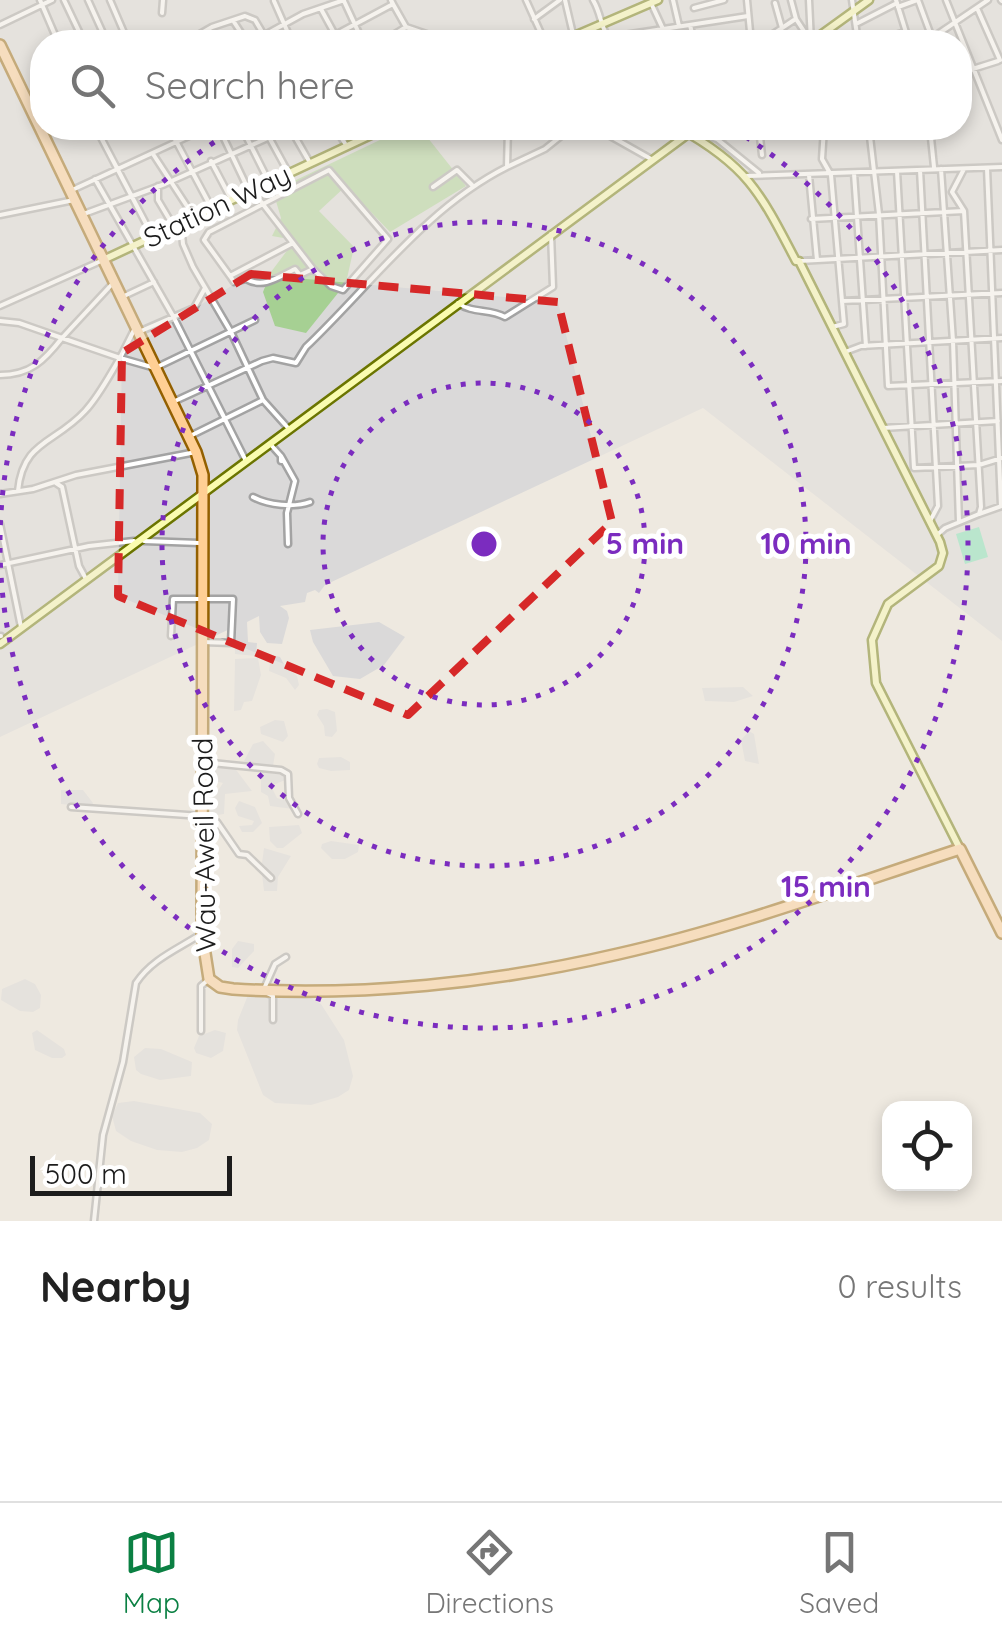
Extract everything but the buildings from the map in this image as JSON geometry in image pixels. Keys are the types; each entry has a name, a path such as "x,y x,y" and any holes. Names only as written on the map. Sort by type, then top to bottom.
{"main road":[{"name":"Wau-Aweil Road","path":"0,45 30,106"},
{"name":"Wau-Aweil Road","path":"46,140 196,452 204,489 202,934 209,979 224,988 263,991 416,984 582,962 736,922 960,849"},
{"path":"960,849 1002,933"}],"street":[{"path":"0,25 52,0"},
{"path":"64,0 78,30"},
{"path":"88,0 102,30"},
{"path":"110,0 123,30"},
{"path":"162,13 163,0"},
{"path":"278,30 303,14 343,0 357,30"},
{"path":"526,0 539,30"},
{"path":"534,19 563,0 572,30"},
{"path":"593,0 600,11"},
{"path":"603,30 600,11 605,0"},
{"path":"637,0 639,10"},
{"path":"672,0 679,26"},
{"path":"694,8 724,0"},
{"path":"747,0 750,30"},
{"path":"790,0 803,30"},
{"path":"809,0 810,30"},
{"path":"852,0 857,30"},
{"path":"828,30 869,0"},
{"path":"856,24 897,4 918,0 929,30"},
{"path":"946,0 958,30"},
{"path":"946,30 988,0"},
{"path":"274,1 288,30"},
{"path":"41,2 53,30"},
{"path":"344,30 392,2 406,27 415,30"},
{"path":"593,30 654,2 662,29"},
{"path":"775,4 782,29 796,19"},
{"path":"897,4 904,30"},
{"path":"974,70 1001,60 977,8"},
{"path":"321,9 332,30"},
{"path":"208,30 245,16 255,20 261,30"},
{"path":"656,30 748,16"},
{"path":"234,22 240,30"},
{"path":"690,25 691,30"},
{"path":"402,30 406,27"},
{"path":"972,65 1002,140"},
{"path":"102,140 153,236"},
{"path":"0,215 72,195 96,179 180,140"},
{"path":"224,140 249,190 256,194 261,205 313,269 331,286 342,290 388,238 328,170 261,205 205,236 234,282 246,279 256,285 265,284 295,269 300,275 313,269"},
{"path":"248,140 269,182"},
{"path":"82,216 172,182 260,140"},
{"path":"270,140 288,173"},
{"path":"297,140 310,163"},
{"path":"343,140 346,145"},
{"name":"Station Way","path":"103,260 358,140"},
{"path":"507,166 508,140"},
{"path":"172,402 274,358 296,363 395,255 474,187 557,140"},
{"path":"617,140 651,159"},
{"path":"1,638 22,628 678,140"},
{"path":"704,140 747,176 764,201 799,261 937,535 943,552 939,566 888,604 872,640 876,682 960,849"},
{"path":"718,140 763,174"},
{"path":"760,140 762,155"},
{"path":"823,140 822,159 832,175 844,324 832,327"},
{"path":"870,140 879,214 888,386 1000,381"},
{"path":"932,140 944,212 950,295 959,522"},
{"path":"176,142 212,208"},
{"path":"153,154 195,217"},
{"path":"211,162 232,199"},
{"path":"747,176 1002,167"},
{"path":"964,168 952,192 964,212 971,294 979,514"},
{"path":"937,535 1001,506 999,338 988,168"},
{"path":"433,187 457,170 474,187"},
{"path":"920,170 938,506 930,521"},
{"path":"898,171 914,468 980,464 1000,458"},
{"path":"854,173 866,346"},
{"path":"809,175 817,260"},
{"path":"96,179 173,316 245,459"},
{"path":"158,186 158,200 177,226 263,400 288,429"},
{"path":"811,219 964,212"},
{"path":"458,303 474,312 486,311 505,318 553,287 552,232"},
{"path":"230,276 293,243"},
{"path":"799,261 1002,250"},
{"path":"0,306 103,260"},
{"path":"0,375 20,375 46,359 114,282"},
{"path":"121,298 154,282"},
{"path":"18,492 21,466 39,446 67,430 90,407 137,330 194,308 205,288"},
{"path":"842,302 1002,293"},
{"path":"0,321 19,323 156,368 255,320"},
{"path":"844,352 886,344 999,338"},
{"path":"188,437 263,400"},
{"path":"883,428 1001,421"},
{"path":"268,444 294,482 285,529 288,544"},
{"path":"0,494 56,483 65,477 196,452"},
{"path":"56,483 62,488 79,566 86,579"},
{"path":"253,498 301,506 310,502"},
{"path":"0,524 22,628"},
{"path":"0,565 138,541 204,543"},
{"path":"171,636 172,598 233,599 232,643 203,642"},
{"path":"202,762 281,770 288,774 289,798 298,814"},
{"path":"71,807 218,822 239,854 247,855 271,878"},
{"path":"94,1221 103,1135 123,1062 136,983 164,956 202,934"},
{"path":"273,1020 273,996 263,991 275,964 286,957"},
{"path":"202,1031 201,986 209,979"}],"highlighted area":[{"path":"251,274 558,302 612,522 408,715 118,596 122,353"}],"shaded area":[{"path":"0,0 1002,0 1002,641 703,408 325,585 319,593 307,593 305,602 280,606 289,618 282,644 267,643 260,632 259,616 247,622 248,642 257,643 256,656 235,654 234,627 0,737"},
{"path":"379,622 405,637 384,665 360,679 333,676 310,630"},
{"path":"271,655 280,657 297,676 299,685 295,690 286,678 269,671"},
{"path":"258,658 261,675 252,701 244,702 241,710 234,711 235,659"},
{"path":"743,687 753,696 734,702 705,701 702,688"},
{"path":"319,710 335,712 337,731 332,737 325,736 317,715"},
{"path":"275,720 284,721 288,736 283,742 261,734 260,727"},
{"path":"749,731 754,734 759,764 745,761 741,740"},
{"path":"263,741 275,754 273,766 244,761 253,744"},
{"path":"341,757 350,762 350,770 331,771 317,764 319,758"},
{"path":"207,764 234,767 252,791 225,794 224,814 211,816 206,793 217,792 223,783 207,779"},
{"path":"283,768 285,780 271,786 277,798 295,803 293,809 270,806 268,796 261,792 261,771"},
{"path":"61,790 83,790 93,803 91,807 61,804"},
{"path":"239,801 255,807 262,823 253,832 242,832 239,826 252,825 254,821 238,816 235,808"},
{"path":"299,825 302,833 283,848 270,841 269,827"},
{"path":"331,841 359,845 358,852 345,859 332,859 321,848"},
{"path":"264,848 291,856 278,877 277,891 264,891"},
{"path":"238,941 254,944 254,951 238,968 232,967 232,949"},
{"path":"25,979 35,984 41,995 40,1008 33,1012 20,1011 1,1000 2,989"},
{"path":"304,994 321,1004 344,1040 353,1076 349,1090 338,1097 311,1105 275,1103 263,1095 237,1030 238,1020 248,995"},
{"path":"37,1030 64,1049 66,1055 52,1058 35,1050 32,1033"},
{"path":"215,1030 226,1033 223,1051 211,1058 196,1053 199,1036"},
{"path":"145,1048 161,1049 192,1062 191,1076 160,1080 141,1074 136,1070 134,1057"},
{"path":"134,1101 200,1113 212,1124 209,1140 182,1152 157,1150 131,1141 116,1131 112,1116 118,1103"}],"green space":[{"path":"380,140 430,140 466,186 390,232 346,186 319,211 354,247 346,283 306,333 275,326 263,292 271,272 295,240 272,236 281,218 273,191"},
{"path":"979,527 988,557 965,564 956,534"}]}
